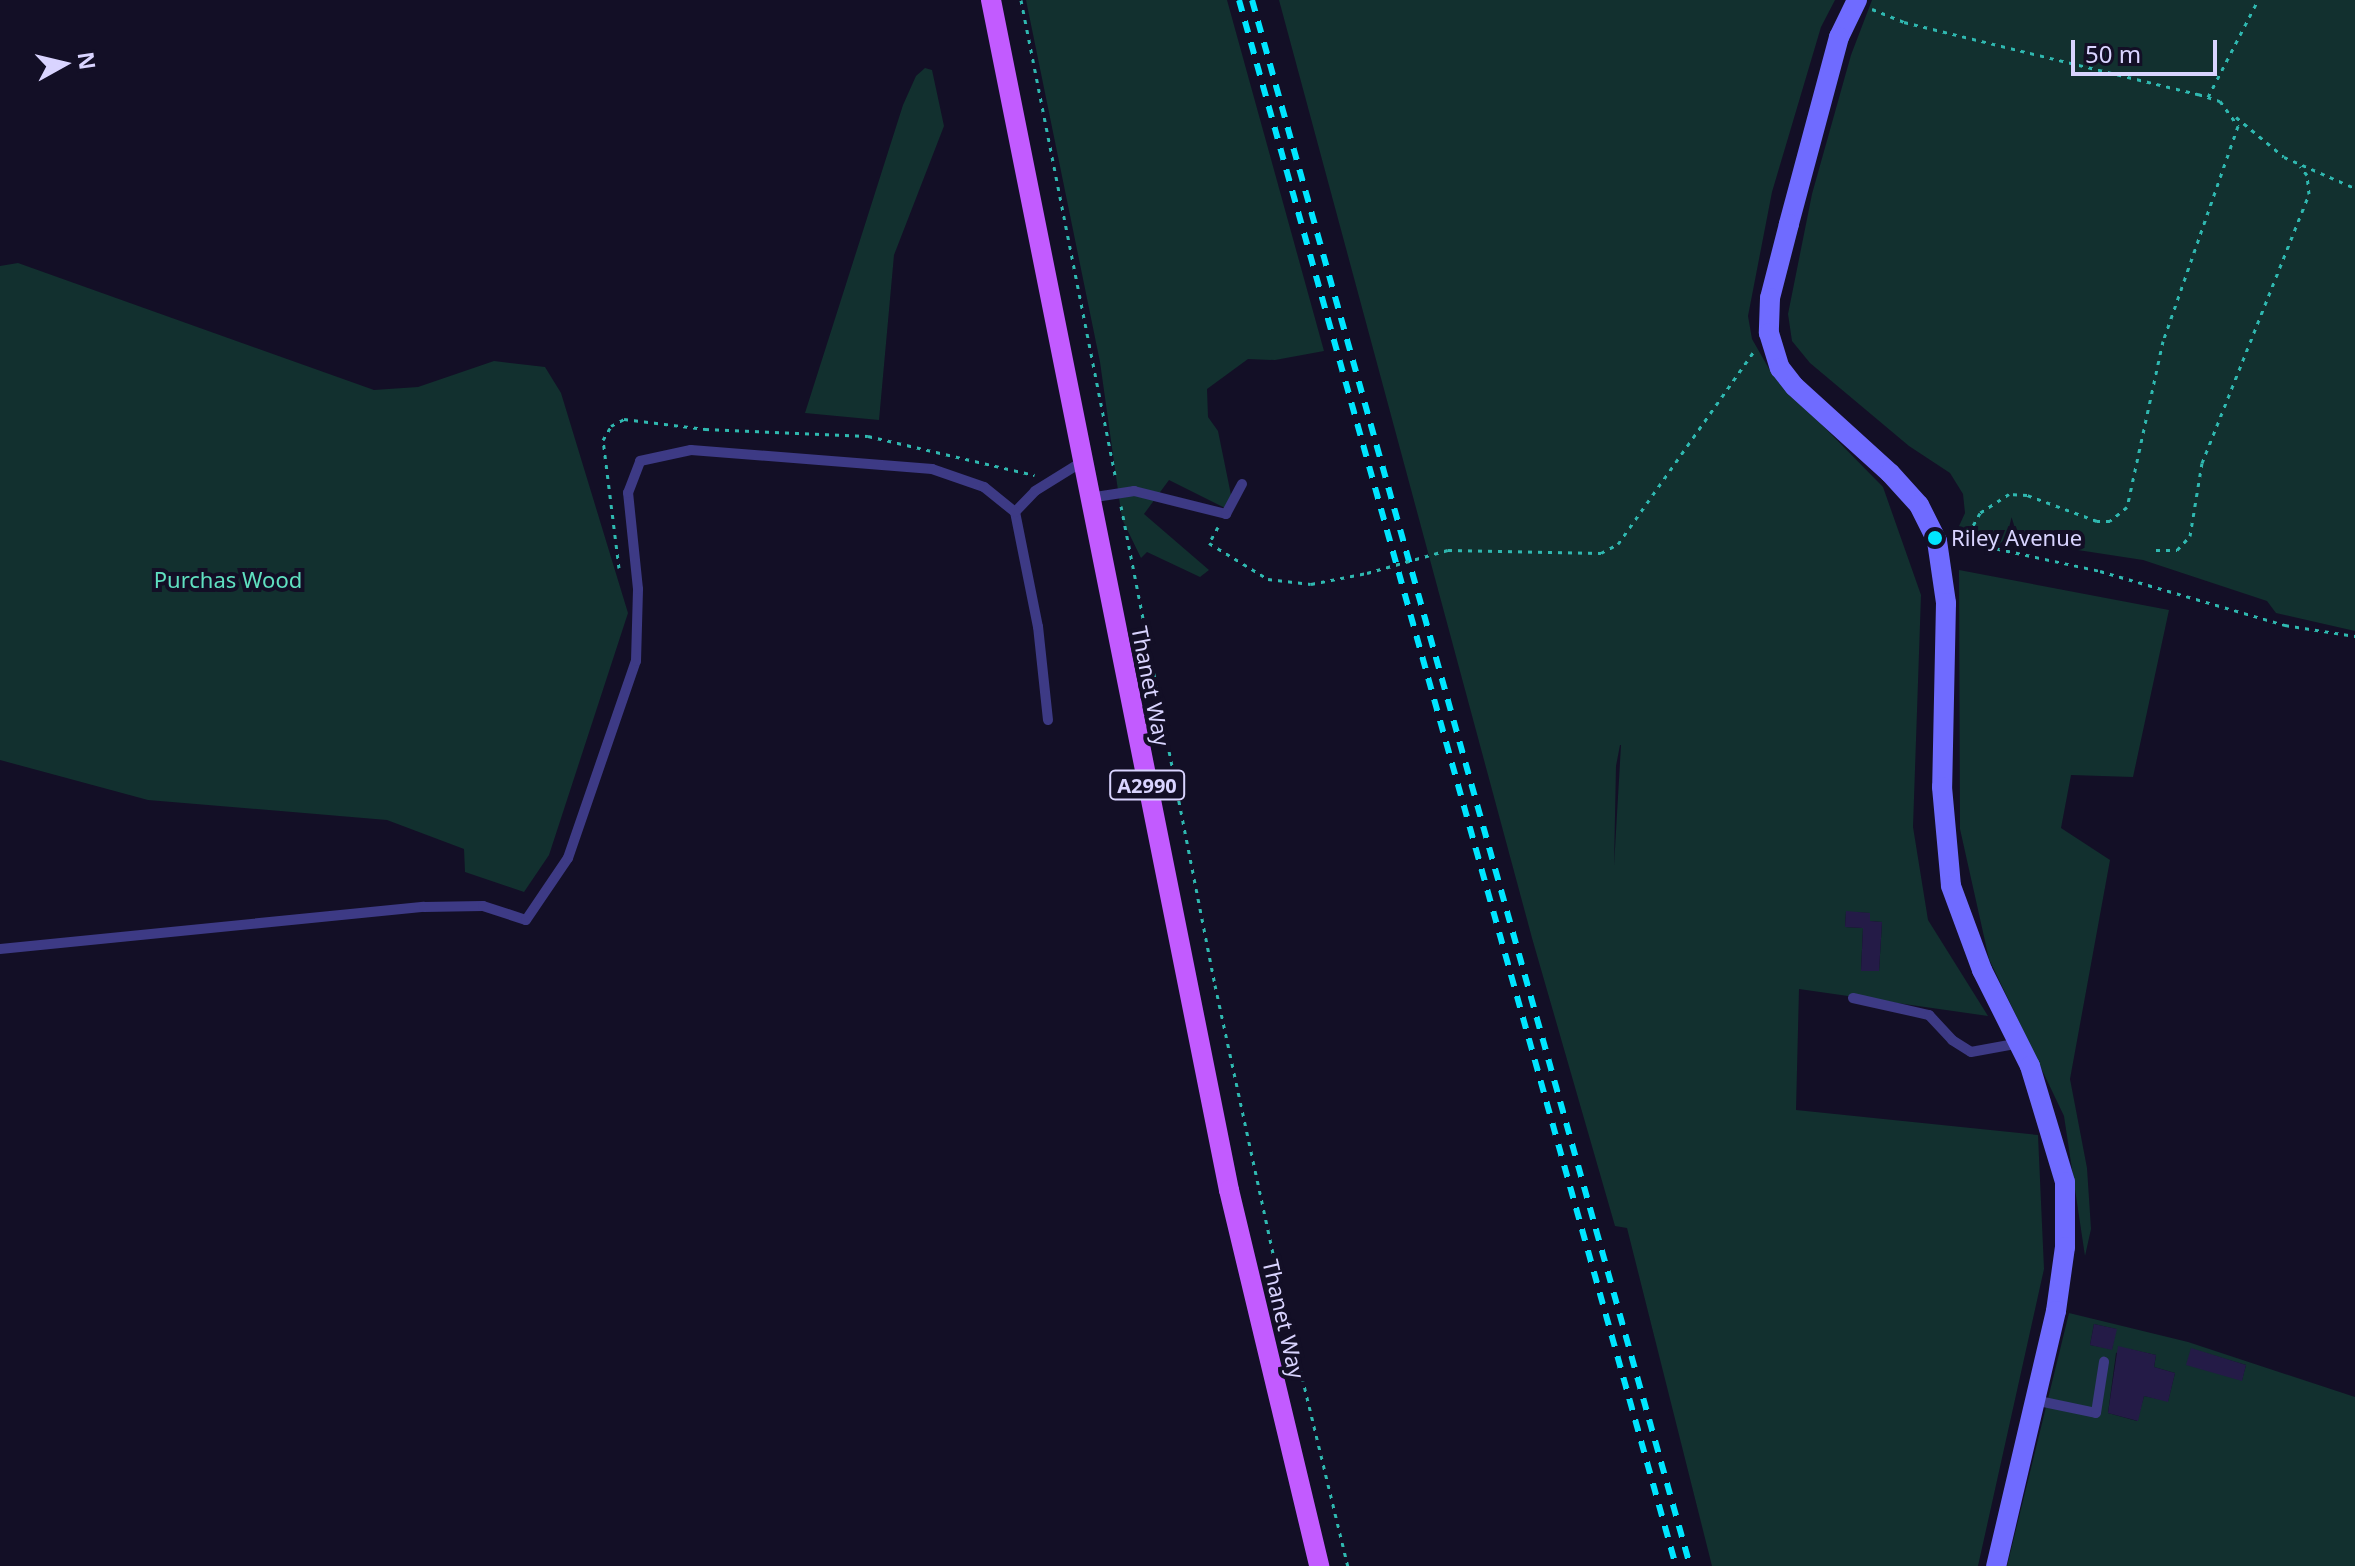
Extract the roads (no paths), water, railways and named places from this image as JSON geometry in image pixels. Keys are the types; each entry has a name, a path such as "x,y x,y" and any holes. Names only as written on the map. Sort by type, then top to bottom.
{"main road":[{"name":"Thanet Way","path":"991,0 1229,1190 1319,1566"},
{"path":"1857,1 1839,37 1789,224 1770,298 1769,333 1780,368 1794,386 1890,473 1919,505 1937,541 1946,603 1945,853 1972,945 2020,1043 2057,1140 2067,1215 2056,1311 1996,1566"}],"lane":[{"path":"0,949 424,907 483,906 526,920 568,858 636,661 638,589 628,493 640,461 691,450 932,469 984,487 1015,512 1038,627 1048,720"},
{"path":"1015,512 1035,491 1082,462"},
{"path":"1089,498 1134,491 1226,514 1242,484"},
{"path":"1853,998 1929,1015 1952,1040 1971,1052 2020,1043"},
{"path":"2034,1400 2096,1413 2104,1362"}],"railway":[{"path":"1239,0 1676,1566"},
{"path":"1252,0 1690,1566"}],"place":[{"name":"Riley Avenue","path":"1935,538"}],"park label":[{"name":"Purchas Wood","path":"228,580"}]}
